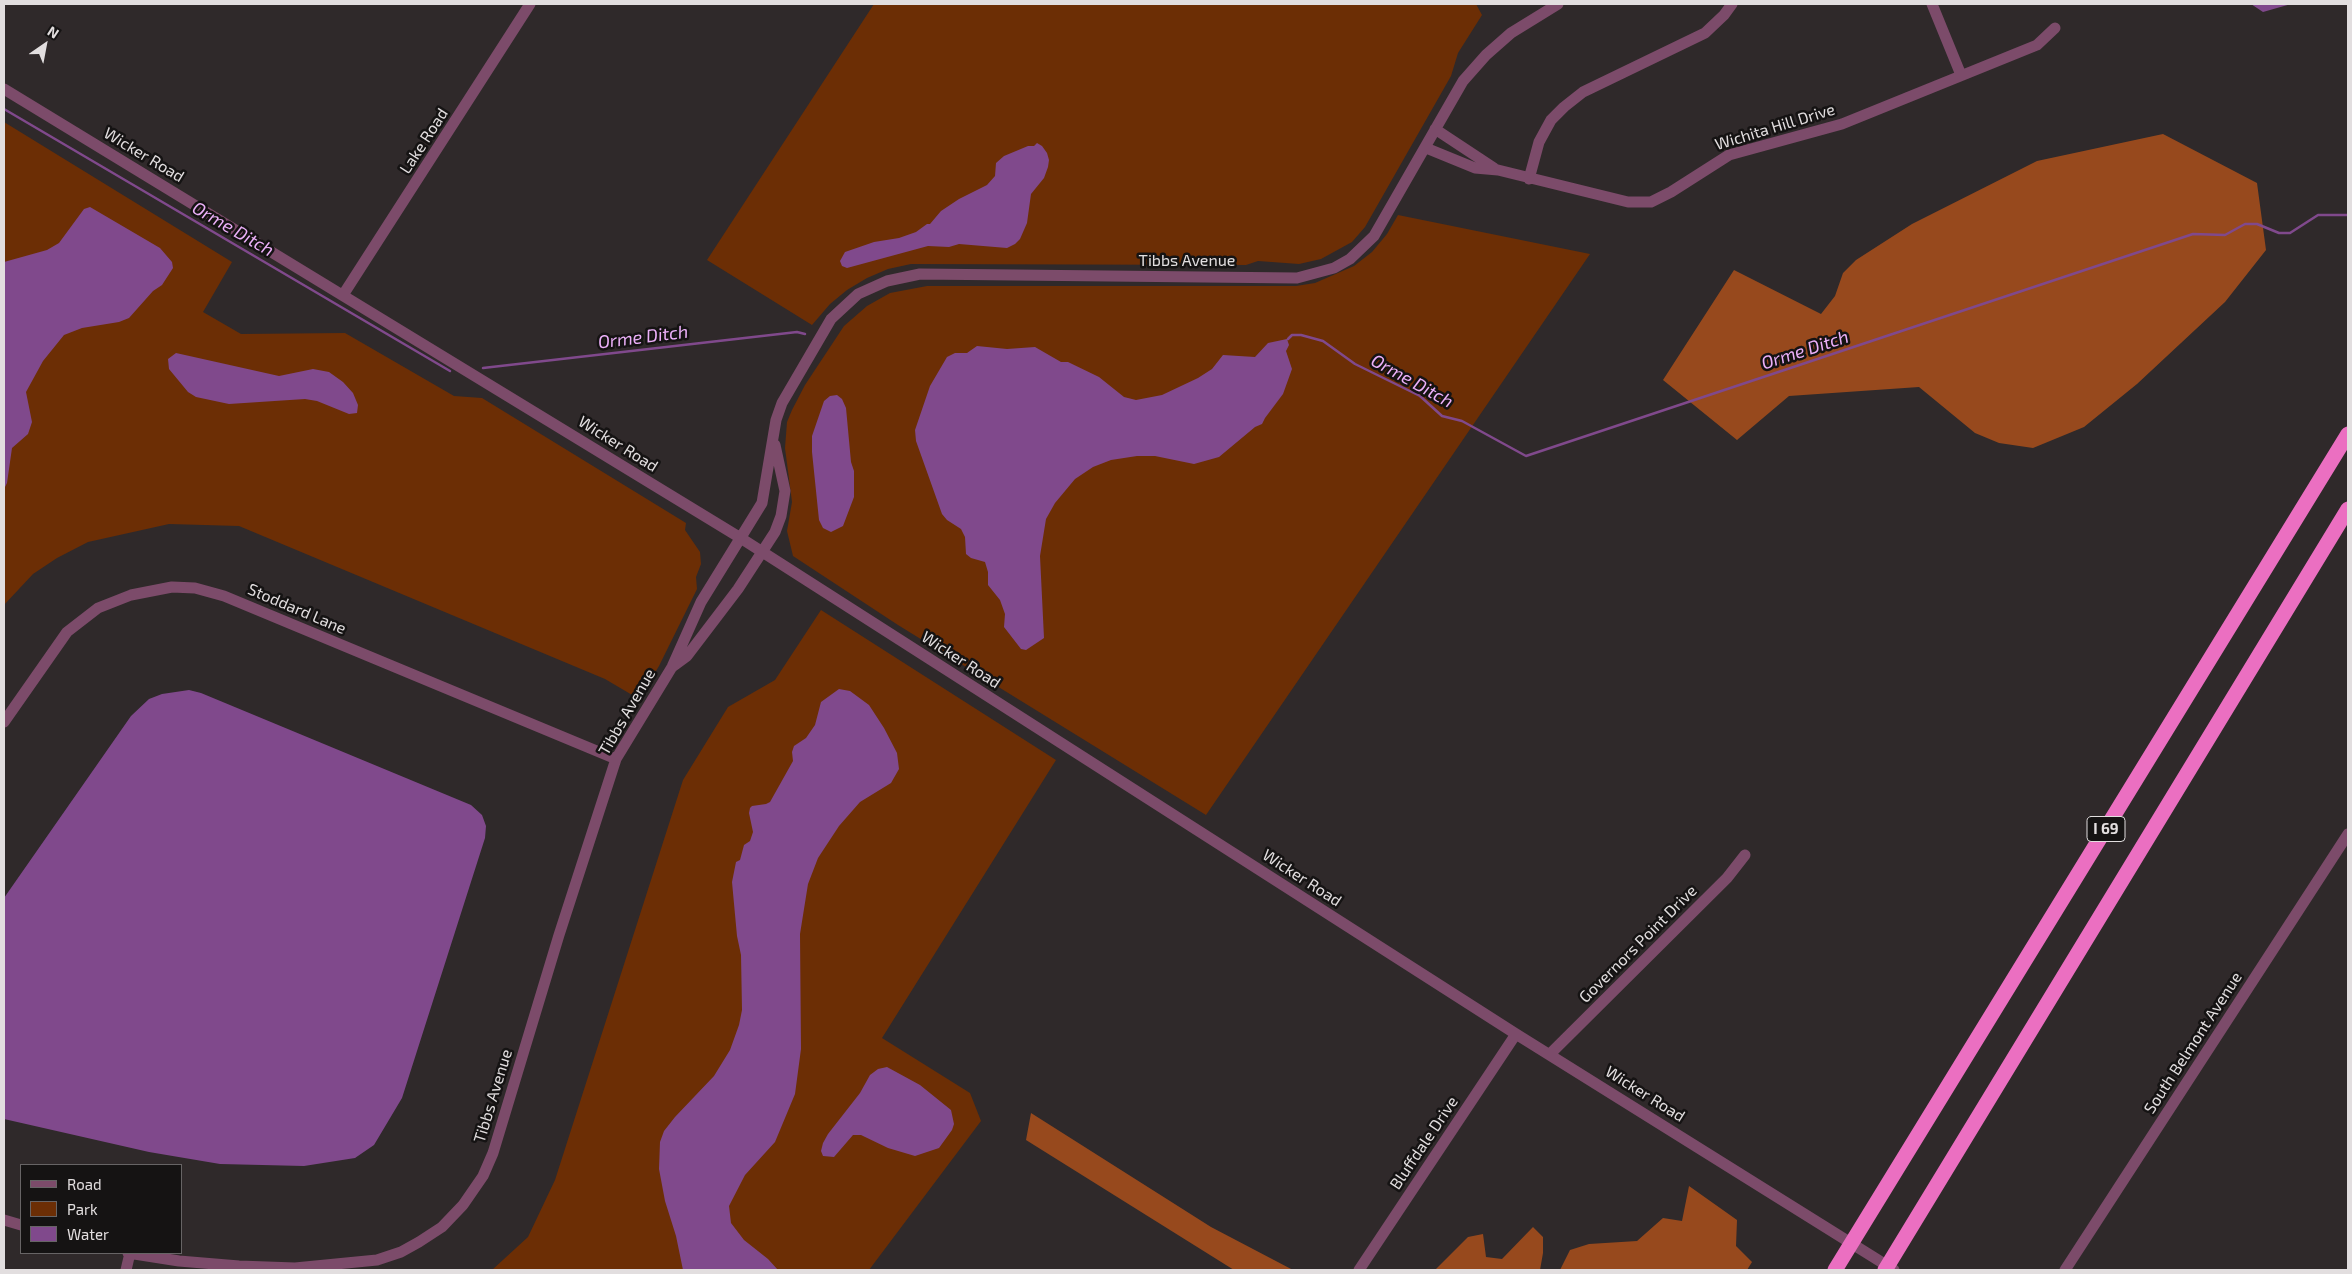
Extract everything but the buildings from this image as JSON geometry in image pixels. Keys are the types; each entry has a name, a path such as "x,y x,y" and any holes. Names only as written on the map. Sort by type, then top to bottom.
{"highway":[{"name":"I 69","path":"1836,1269 2348,434"},
{"name":"I 69","path":"1884,1270 1899,1249 2348,509"}],"street":[{"name":"Lake Road","path":"343,296 530,4"},
{"name":"Tibbs Avenue","path":"135,1254 179,1261 295,1268 377,1260 401,1252 420,1242 447,1221 474,1190 493,1153 559,935 616,760 672,667 701,602 739,538 756,516 762,503 782,402 831,319 858,294 887,281 920,274 1179,278 1297,278 1314,275 1350,259 1374,236 1463,81 1486,55 1511,33 1558,4"},
{"path":"1530,179 1539,142 1551,120 1564,107 1583,92 1704,33 1724,15 1732,4"},
{"path":"1932,4 1960,75"},
{"name":"Wichita Hill Drive","path":"1426,148 1475,168 1498,170 1628,202 1651,202 1671,192 1729,155 1842,124 2038,45 2055,28"},
{"name":"Wicker Road","path":"4,89 762,552 1516,1034 1894,1270"},
{"name":"Wichita Hill Drive","path":"1435,129 1498,170"},
{"name":"Tibbs Avenue","path":"672,667 687,656 738,589 775,532 784,504 784,491 774,438"},
{"name":"Stoddard Lane","path":"4,722 67,632 98,608 131,595 172,587 195,588 232,599 616,760"},
{"name":"South Belmont Avenue","path":"2065,1270 2348,834"},
{"name":"Governors Point Drive","path":"1550,1054 1727,878 1745,855"},
{"name":"Bluffdale Drive","path":"1359,1270 1516,1034"},
{"path":"4,1220 20,1225"},
{"path":"126,1270 129,1254"}],"green space":[{"path":"874,4 1476,4 1482,15 1458,53 1451,76 1365,227 1352,242 1321,259 1299,264 1258,261 1246,265 911,264 888,269 867,278 847,290 830,304 812,325 707,260"},
{"path":"4,122 232,262 203,312 241,334 345,333 454,396 482,398 686,523 685,530 700,552 701,564 696,577 697,589 659,666 639,699 605,679 239,526 169,524 88,542 57,558 33,574 4,605"},
{"path":"1398,215 1590,254 1206,815 898,625 793,556 787,531 792,502 785,448 787,422 805,385 844,326 867,306 890,293 927,286 1296,286 1315,283 1354,266 1372,252 1387,234"},
{"path":"821,610 1056,760 882,1038 970,1093 981,1121 869,1270 492,1270 528,1237 555,1180 683,780 728,707 775,680"}],"shaded area":[{"path":"2163,134 2257,183 2266,250 2225,302 2137,384 2084,427 2033,448 1999,443 1975,433 1919,387 1789,396 1737,440 1663,380 1734,270 1821,314 1835,296 1843,273 1856,260 1912,224 2037,161"},
{"path":"1031,1113 1211,1227 1293,1270 1234,1270 1026,1140"},
{"path":"1689,1186 1737,1220 1736,1246 1752,1262 1747,1270 1560,1270 1570,1250 1589,1244 1637,1241 1663,1218 1682,1221"},
{"path":"1533,1227 1543,1237 1540,1270 1435,1270 1468,1237 1483,1234 1486,1257 1502,1259"}],"water":[{"path":"2251,4 2291,4 2263,12"},
{"path":"1037,143 1047,153 1048,167 1044,178 1031,194 1027,223 1020,239 1015,244 1007,248 959,244 949,247 928,246 847,268 842,266 840,261 845,252 874,242 899,238 916,232 930,224 941,211 959,199 987,185 995,176 996,163 1004,156 1028,146 1034,146"},
{"path":"90,207 160,248 172,262 173,268 162,285 153,291 129,318 119,322 82,328 64,335 43,361 26,392 32,422 28,434 12,448 7,483 4,489 4,262 47,250 59,243 84,209"},
{"path":"1287,339 1289,345 1286,351 1292,369 1283,394 1262,424 1255,427 1219,457 1194,464 1155,456 1137,456 1111,460 1093,467 1075,479 1055,503 1046,519 1040,556 1044,638 1026,650 1021,649 1004,627 1005,614 1000,600 988,585 988,572 985,562 971,558 966,554 965,537 961,529 947,520 942,514 916,441 915,430 930,386 947,357 955,353 967,353 977,346 1007,349 1035,347 1061,362 1068,362 1099,377 1124,397 1136,400 1162,395 1198,378 1212,369 1223,355 1255,357 1268,343"},
{"path":"176,353 279,376 313,369 329,372 343,382 353,393 358,405 357,413 349,414 317,401 305,399 229,404 196,397 188,392 169,369 168,359"},
{"path":"837,395 842,399 846,408 851,462 854,471 854,497 843,526 831,532 823,528 819,520 812,436 824,401 830,396"},
{"path":"839,689 850,691 869,705 897,753 899,769 891,783 860,802 839,826 818,858 808,884 800,934 801,1049 795,1094 775,1142 745,1175 729,1206 731,1223 744,1240 768,1259 778,1270 683,1270 676,1236 665,1201 659,1169 660,1142 664,1131 675,1117 714,1076 730,1050 739,1025 742,1010 741,955 737,936 732,882 736,862 740,860 744,845 750,841 753,832 749,813 750,808 770,802 793,761 792,752 794,746 806,738 815,725 821,702"},
{"path":"189,690 201,693 471,805 482,815 486,826 485,838 402,1098 374,1145 355,1158 304,1166 220,1164 149,1152 4,1119 4,898 131,716 149,699 162,694"},
{"path":"887,1067 920,1085 951,1110 954,1124 952,1130 939,1148 915,1156 888,1148 861,1135 853,1135 834,1157 823,1156 821,1151 828,1134 860,1093 870,1075 878,1069"}],"waterway":[{"name":"Orme Ditch","path":"4,109 450,371"},
{"name":"Orme Ditch","path":"1288,339 1292,335 1301,335 1323,341 1355,364 1420,396 1442,416 1462,421 1526,456 2193,234 2225,235 2245,224 2257,224 2279,233 2290,233 2318,215 2348,215"},
{"name":"Orme Ditch","path":"483,368 797,332 805,334"}]}
